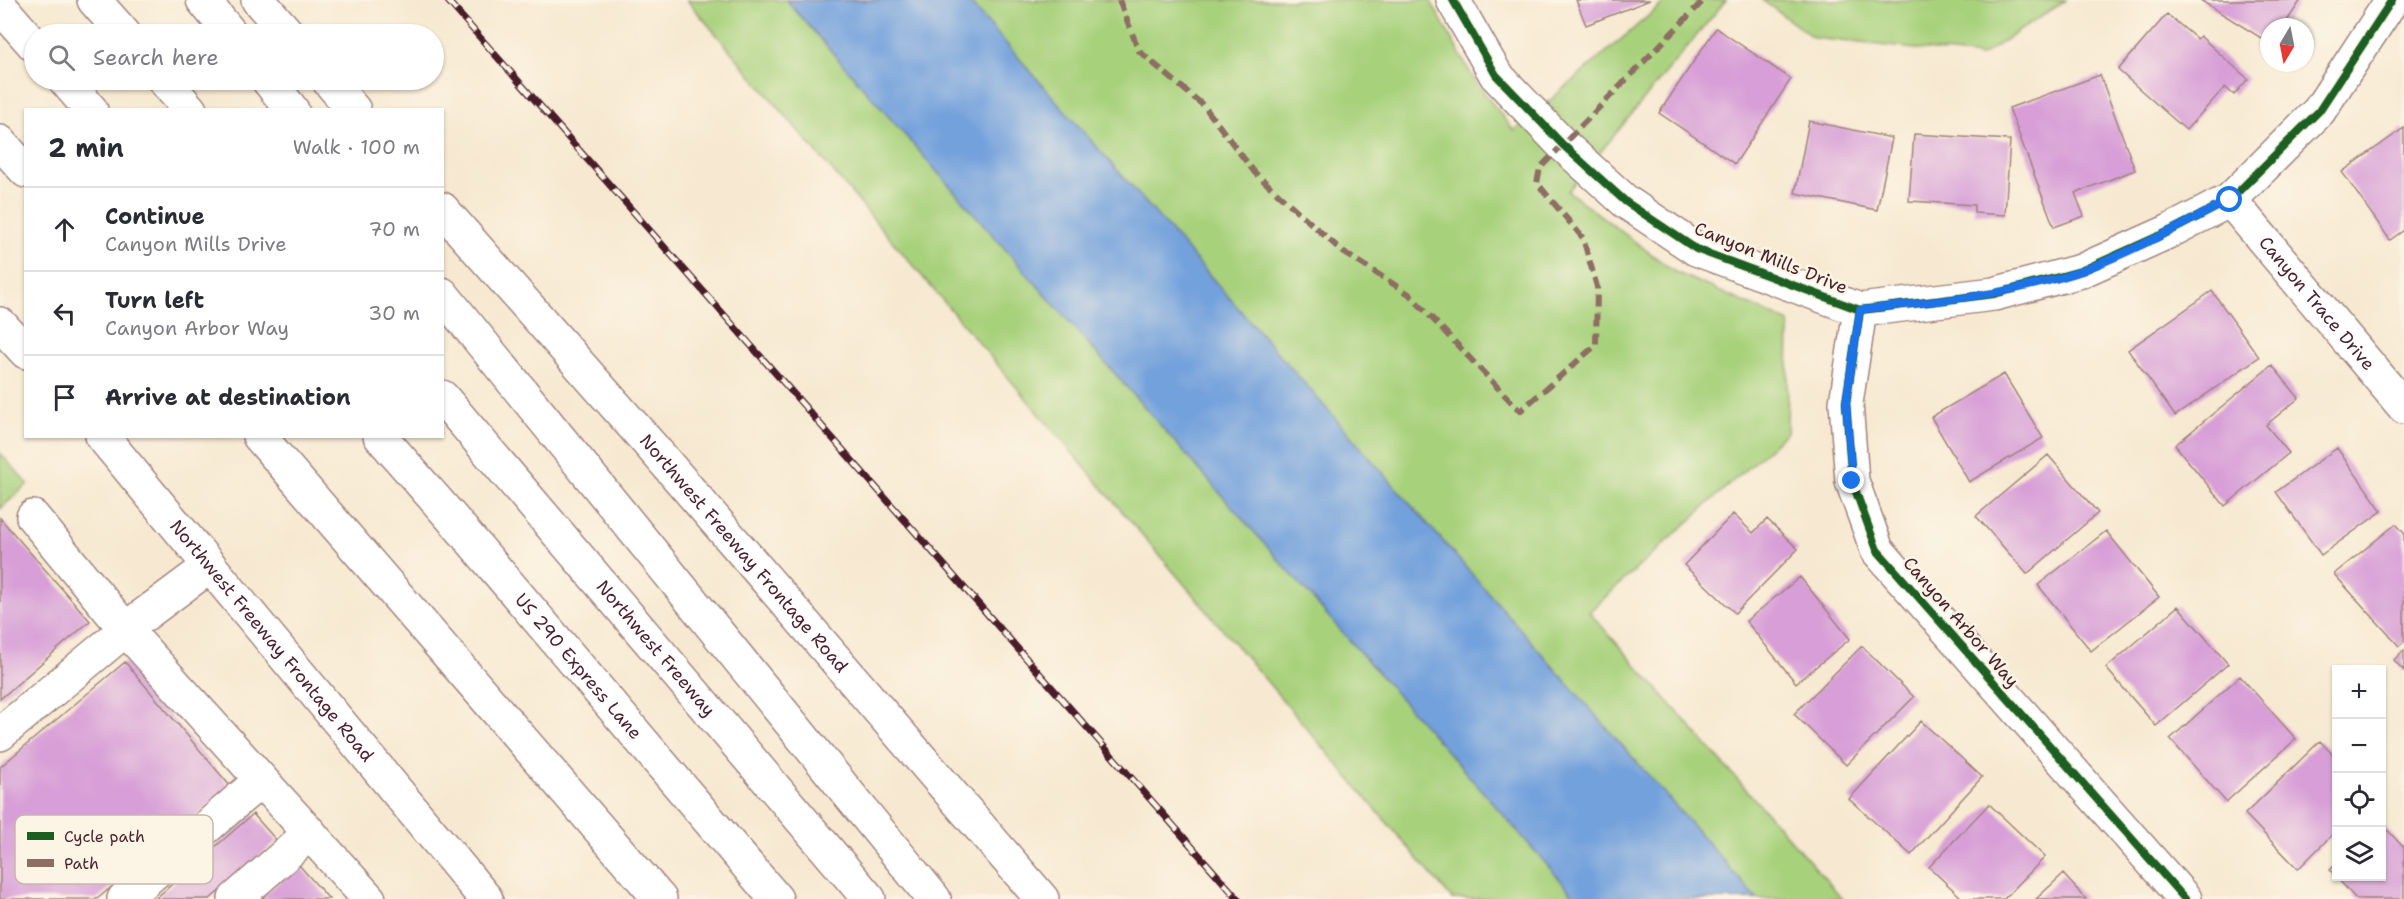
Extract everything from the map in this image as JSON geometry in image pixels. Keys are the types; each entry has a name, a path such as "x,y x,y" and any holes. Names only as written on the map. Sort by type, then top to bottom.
{"main road":[{"path":"94,0 115,24"},
{"path":"203,0 223,24"},
{"path":"258,0 279,24"},
{"name":"Canyon Mills Drive","path":"1453,0 1496,75 1563,145 1626,202 1696,249 1860,310 1994,294 2081,271 2170,231 2230,200 2319,111 2392,0"},
{"path":"0,6 24,34"},
{"path":"74,90 89,108"},
{"path":"173,90 188,108"},
{"path":"276,90 290,108"},
{"path":"337,90 352,108"},
{"path":"0,142 24,169"},
{"name":"Canyon Trace Drive","path":"2230,200 2404,407"},
{"name":"Northwest Freeway Frontage Road","path":"444,211 659,455 1042,899"},
{"path":"444,296 934,899"},
{"name":"Canyon Arbor Way","path":"1860,310 1846,402 1852,481 1877,550 2186,899"},
{"path":"0,324 24,350"},
{"name":"Northwest Freeway","path":"444,399 869,899"},
{"name":"Northwest Freeway Frontage Road","path":"104,438 486,899"},
{"path":"261,438 660,899"},
{"name":"US 290 Express Lane","path":"382,438 464,531 776,899"},
{"path":"33,517 126,630 369,899"},
{"path":"0,734 126,630 210,566"},
{"path":"213,822 261,780"},
{"path":"235,899 310,833"},
{"path":"124,899 141,884"}],"green space":[{"path":"687,0 1430,0 1475,81 1514,131 1667,0 1726,0 1568,191 1675,272 1789,322 1787,432 1589,612 1843,899 1452,899"},
{"path":"1762,0 2066,0 1981,56 1814,38"},
{"path":"0,453 28,484 0,509"}],"water":[{"path":"786,0 968,0 1757,899 1577,899"}],"building":[{"path":"1576,0 1650,0 1586,25"},
{"path":"2200,0 2301,0 2289,18 2260,18 2260,37"},
{"path":"2167,14 2197,39 2200,36 2248,79 2234,95 2225,87 2186,130 2118,70"},
{"path":"1716,28 1791,79 1735,164 1659,113"},
{"path":"2100,75 2135,170 2075,193 2084,216 2054,227 2009,108"},
{"path":"1809,121 1892,138 1877,210 1795,193"},
{"path":"2404,128 2404,230 2390,240 2342,172"},
{"path":"1914,134 2010,140 2005,215 1974,213 1974,205 1909,201"},
{"path":"2212,291 2259,357 2175,416 2128,350"},
{"path":"2272,365 2299,398 2266,425 2289,453 2225,506 2175,445"},
{"path":"2004,374 2043,438 1969,482 1931,417"},
{"path":"2337,448 2382,511 2321,555 2276,492"},
{"path":"2048,455 2098,513 2027,574 1976,516"},
{"path":"1733,514 1753,533 1767,519 1798,549 1735,613 1684,565"},
{"path":"0,518 90,621 0,699"},
{"path":"2396,524 2404,533 2404,642 2399,646 2334,574"},
{"path":"2106,531 2159,597 2091,651 2038,585"},
{"path":"1800,577 1850,639 1796,683 1746,621"},
{"path":"2178,606 2228,664 2156,726 2106,668"},
{"path":"1862,646 1914,697 1846,765 1794,714"},
{"path":"2404,650 2404,671 2394,660"},
{"path":"125,662 231,787 198,815 15,815 15,884 115,884 97,899 0,899 0,767"},
{"path":"2240,676 2296,739 2226,802 2170,739"},
{"path":"1921,721 1982,777 1911,855 1849,799"},
{"path":"2320,741 2332,754 2332,835 2298,869 2245,814"},
{"path":"1989,804 2045,857 2004,899 1963,899 1929,867"},
{"path":"253,814 277,841 210,899 155,899 172,884 213,884 213,849"},
{"path":"2386,828 2404,848 2404,899 2356,899 2340,881 2386,881"},
{"path":"299,865 329,899 259,899"},
{"path":"2063,874 2086,899 2036,899"}],"railway":[{"path":"447,0 1238,899"}],"marked path":[{"path":"1119,0 1139,51 1204,106 1255,173 1343,252 1409,294 1520,411 1596,345 1597,287 1583,238 1537,183 1540,168 1704,0"}],"cycle path":[{"path":"1453,0 1496,75 1563,145 1626,202 1696,249 1860,310 1994,294 2081,271 2170,231 2230,200 2319,111 2392,0"},
{"path":"1860,310 1846,403 1852,481 1877,550 2185,899"}],"route":[{"path":"1852,481 1846,402 1860,310 1994,294 2081,271 2170,231 2230,200"}]}
